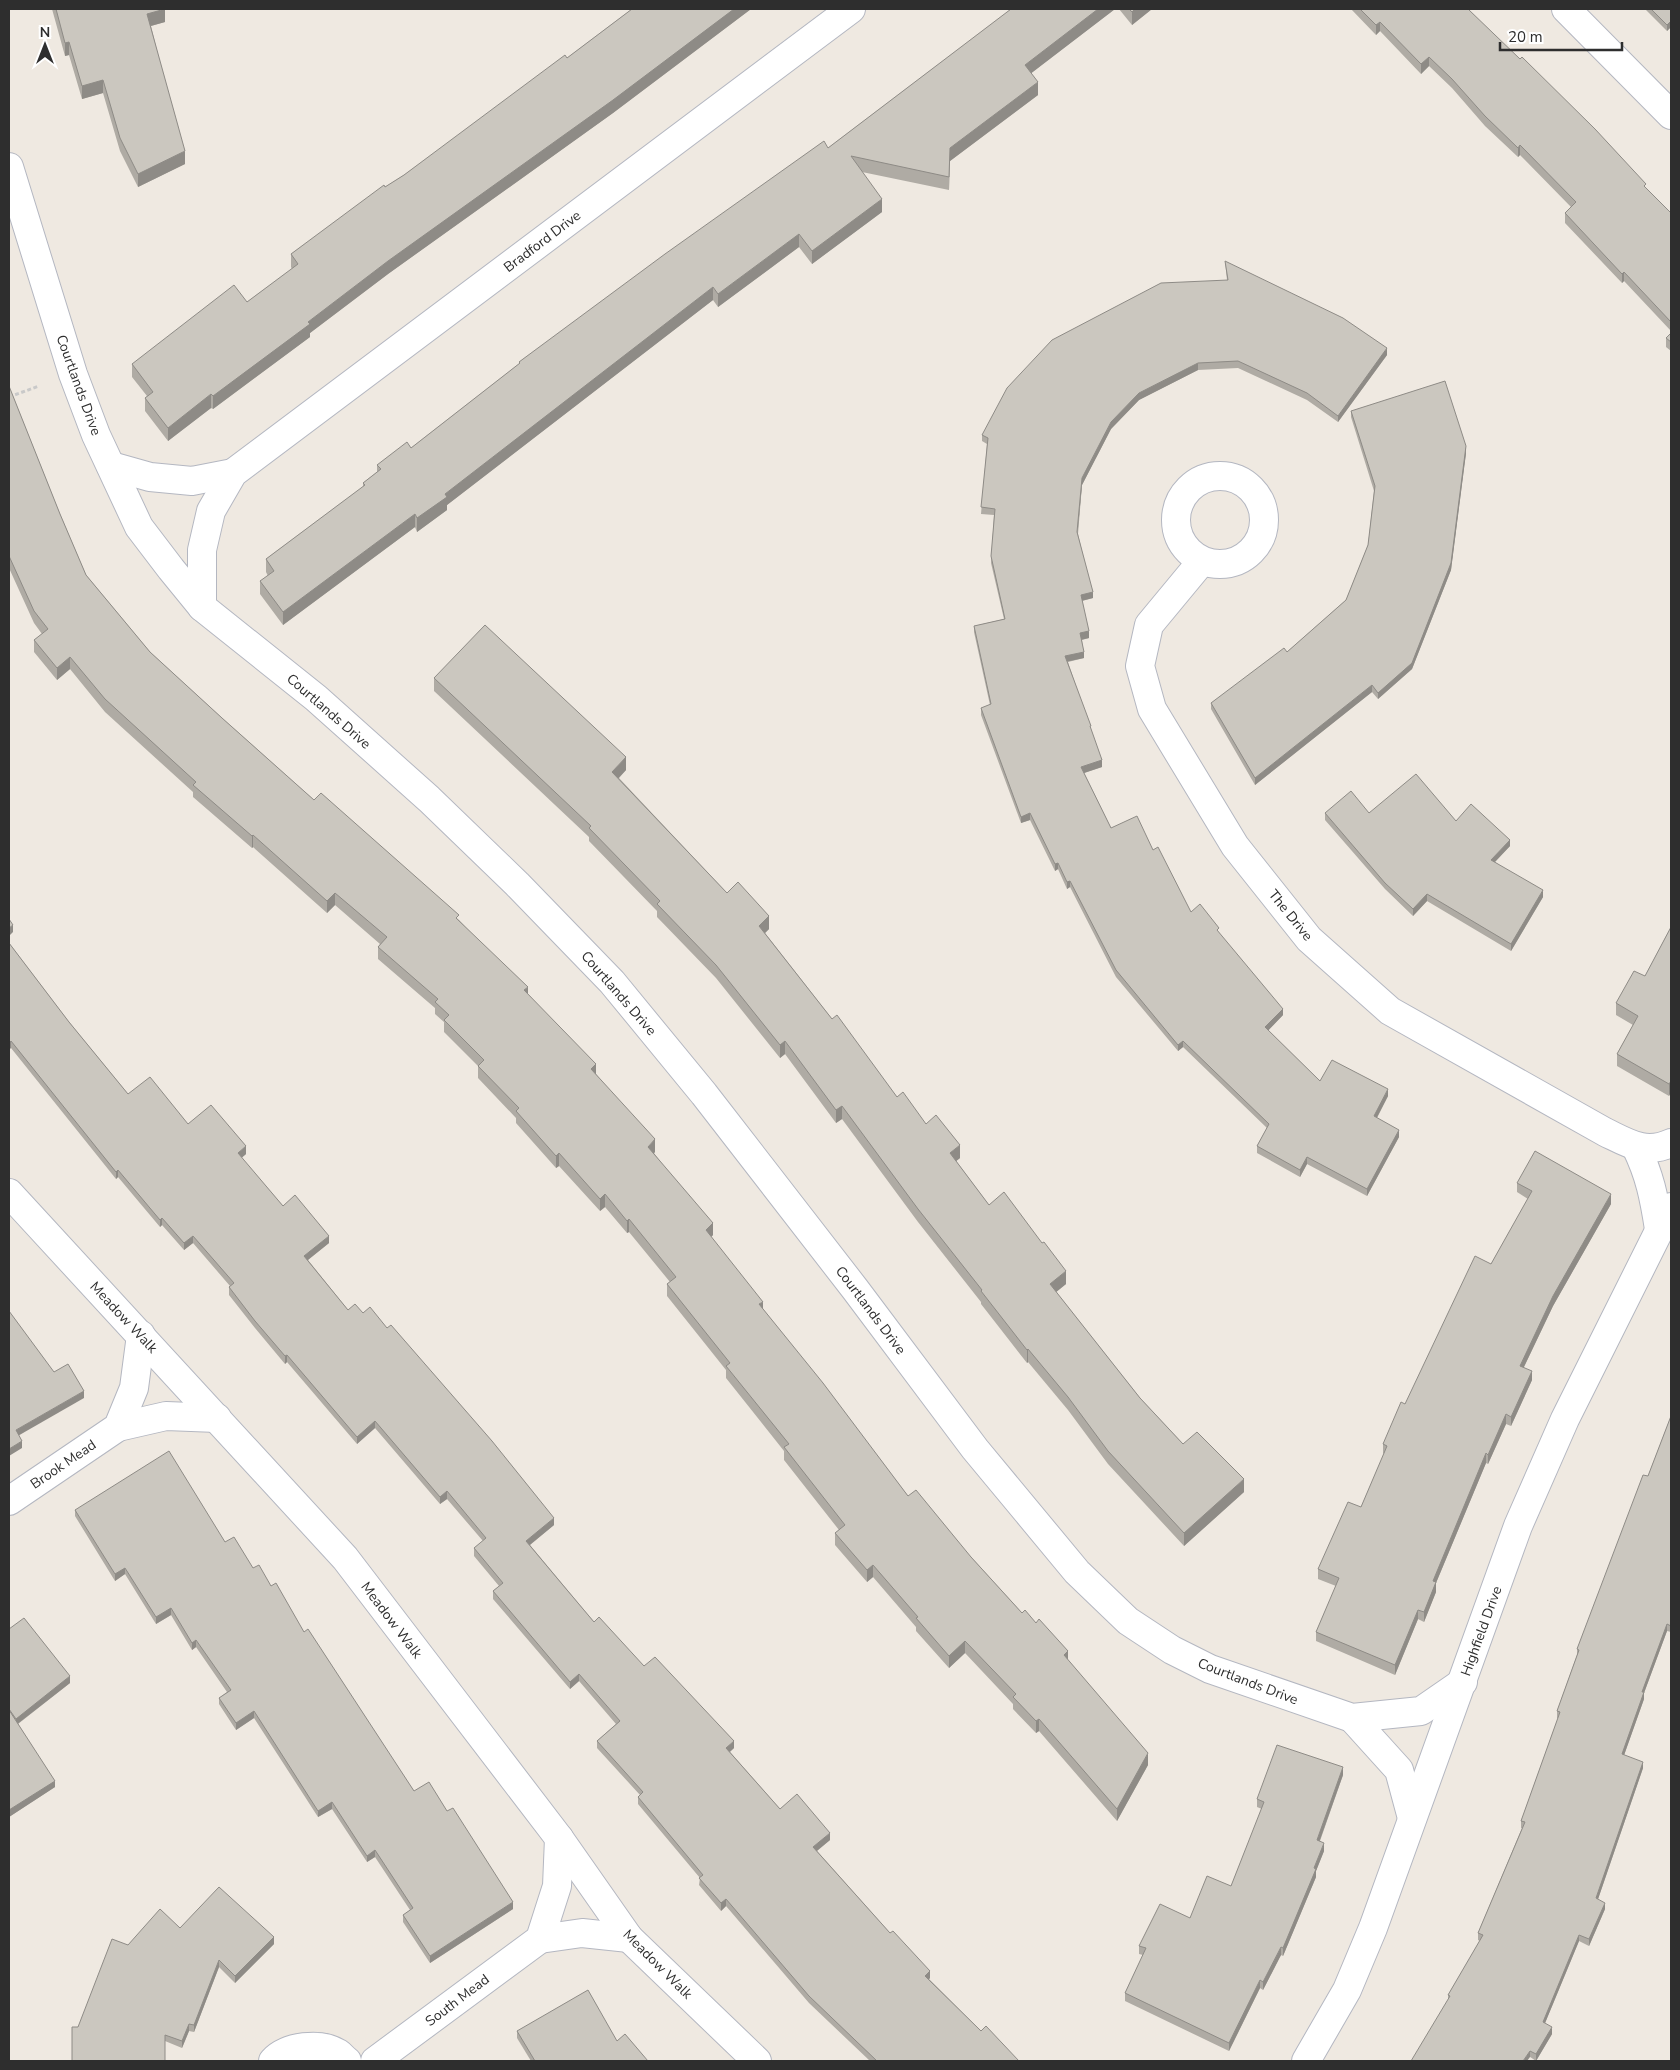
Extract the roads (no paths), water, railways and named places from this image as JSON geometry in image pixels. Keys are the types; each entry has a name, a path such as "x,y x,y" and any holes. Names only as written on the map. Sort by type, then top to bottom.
{"street":[{"name":"Bradford Drive","path":"202,607 202,550 211,511 233,473 851,9"},
{"path":"1566,9 1671,114"},
{"name":"Courtlands Drive","path":"9,167 73,374 96,436 139,527 202,607 316,698 429,799 517,884 612,982 704,1094 849,1281 975,1449 1076,1572 1128,1621 1172,1650 1210,1669 1352,1718 1421,1711 1463,1682"},
{"name":"Bradford Drive","path":"111,466 150,477 192,481 233,473"},
{"name":"The Drive","path":"1202,561 1149,625 1140,666 1152,709 1235,846 1309,939 1390,1011 1596,1127 1636,1147 1659,1149 1671,1144"},
{"path":"1636,1147 1648,1172 1665,1218"},
{"name":"Meadow Walk","path":"9,1193 345,1558 559,1838 629,1938 757,2061"},
{"name":"Highfield Drive","path":"1306,2061 1347,1990 1373,1928 1518,1526 1565,1419 1665,1218"},
{"path":"118,1427 134,1388 141,1335"},
{"name":"Brook Mead","path":"9,1501 118,1427 166,1416 216,1418"},
{"name":"Courtlands Drive","path":"1352,1718 1400,1770 1412,1818"},
{"path":"540,1939 557,1886 559,1838"},
{"name":"South Mead","path":"375,2061 540,1939 582,1933 629,1938"},
{"path":"273,2061 278,2055 307,2046 337,2052 347,2061"}]}
